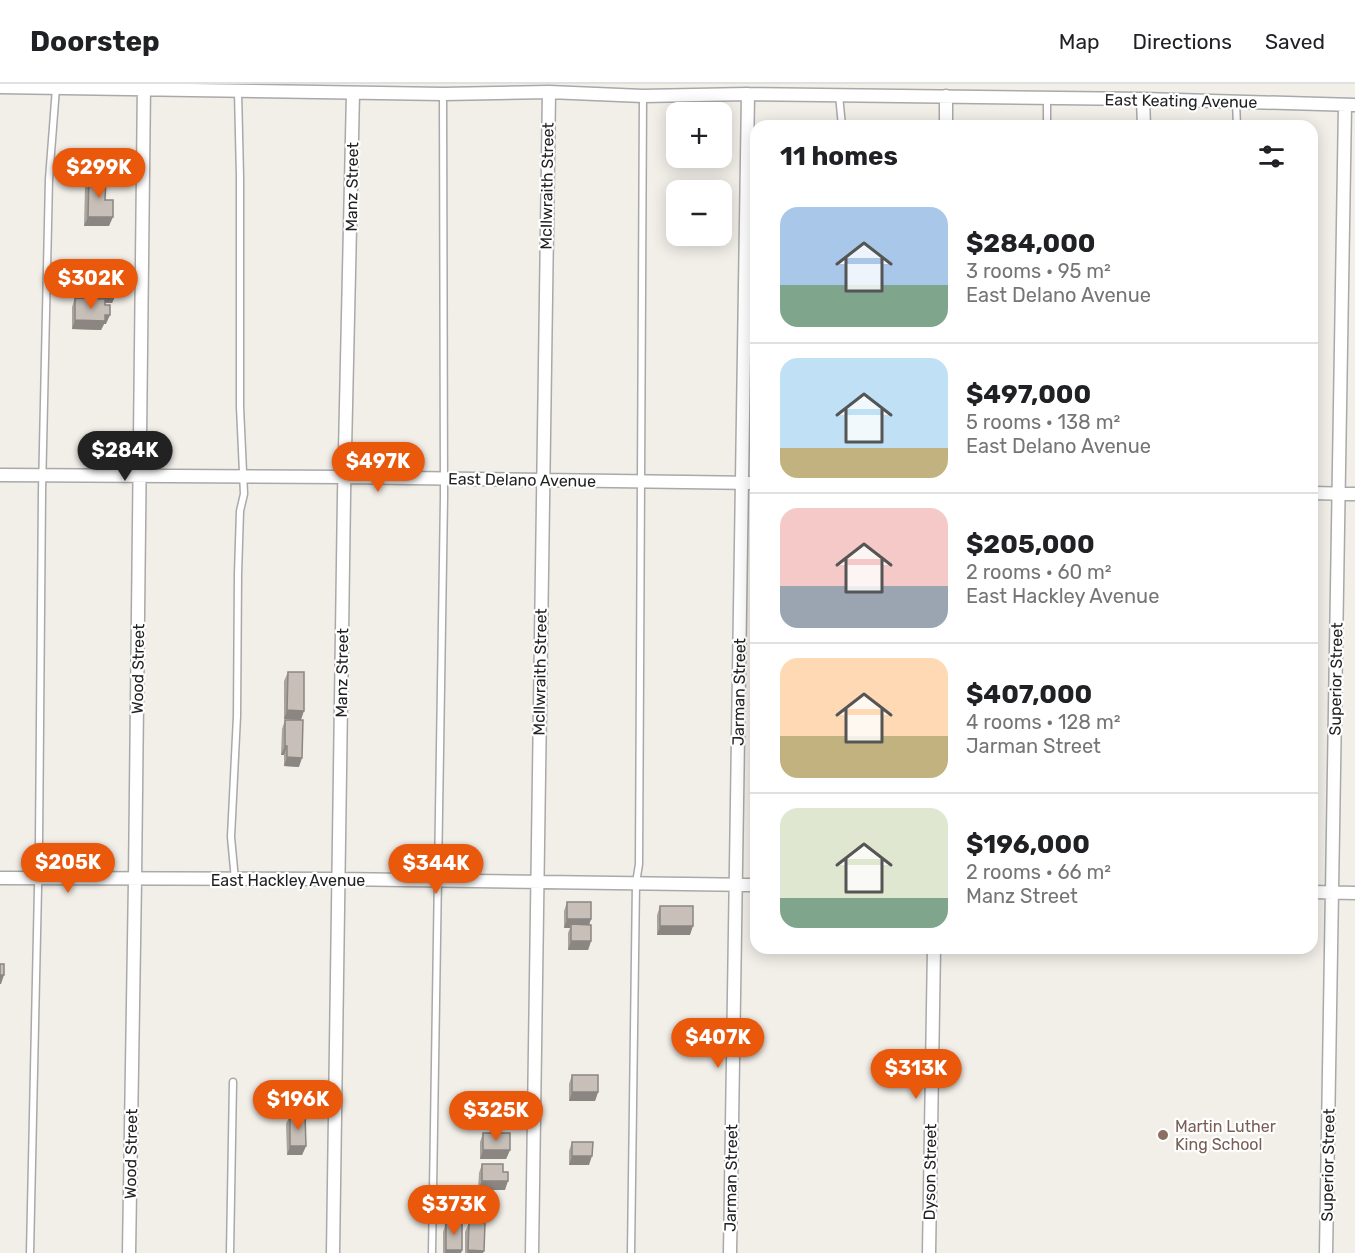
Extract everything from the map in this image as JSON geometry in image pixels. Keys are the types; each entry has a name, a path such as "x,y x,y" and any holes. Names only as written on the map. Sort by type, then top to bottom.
{"street":[{"name":"East Keating Avenue","path":"0,87 143,86 238,91 443,94 549,92 643,96 748,94 946,96 1350,105"},
{"name":"Wood Street","path":"129,1253 143,86"},
{"name":"McIlwraith Street","path":"532,1253 549,92"},
{"name":"Manz Street","path":"333,1253 353,93"},
{"name":"Jarman Street","path":"730,1253 748,94"},
{"path":"946,96 946,120"},
{"path":"1143,99 1144,120"},
{"name":"Superior Street","path":"1326,1253 1338,494 1350,105"},
{"name":"East Delano Avenue","path":"0,475 750,483"},
{"path":"1318,493 1355,494"},
{"name":"East Hackley Avenue","path":"0,879 338,879 750,885"},
{"path":"1318,892 1355,893"},
{"name":"Dyson Street","path":"928,1253 934,954"}],"lane":[{"path":"30,1253 49,179 56,88"},
{"path":"235,880 231,837 237,716 238,574 243,476 239,338 238,91"},
{"path":"432,1253 444,479 443,94"},
{"path":"839,95 841,120"},
{"path":"631,1253 636,884 639,853 643,96"},
{"path":"1047,98 1047,120"},
{"path":"1236,102 1237,120"},
{"path":"230,1253 233,1082"}],"building":[{"path":"89,178 106,178 105,200 113,200 113,217 88,217"},
{"path":"78,265 94,265 94,274 91,276 116,277 116,294 82,293 82,274 78,274"},
{"path":"75,298 105,299 105,305 110,305 110,315 105,315 105,321 75,320"},
{"path":"288,672 304,672 304,711 287,710"},
{"path":"285,720 303,720 302,758 287,757"},
{"path":"567,902 591,902 591,919 567,919"},
{"path":"660,906 693,906 693,926 660,926"},
{"path":"571,924 591,925 591,941 571,941"},
{"path":"0,964 4,964 4,975 0,975"},
{"path":"572,1075 598,1075 598,1092 572,1092"},
{"path":"290,1115 305,1115 306,1146 290,1146"},
{"path":"483,1133 510,1133 510,1150 483,1150"},
{"path":"572,1142 593,1142 592,1156 572,1156"},
{"path":"482,1164 503,1164 503,1172 508,1172 508,1181 482,1181"},
{"path":"446,1223 462,1223 462,1250 446,1250"},
{"path":"469,1223 485,1223 484,1251 468,1250"}],"place":[{"name":"Martin Luther King School","path":"1163,1135"}]}
